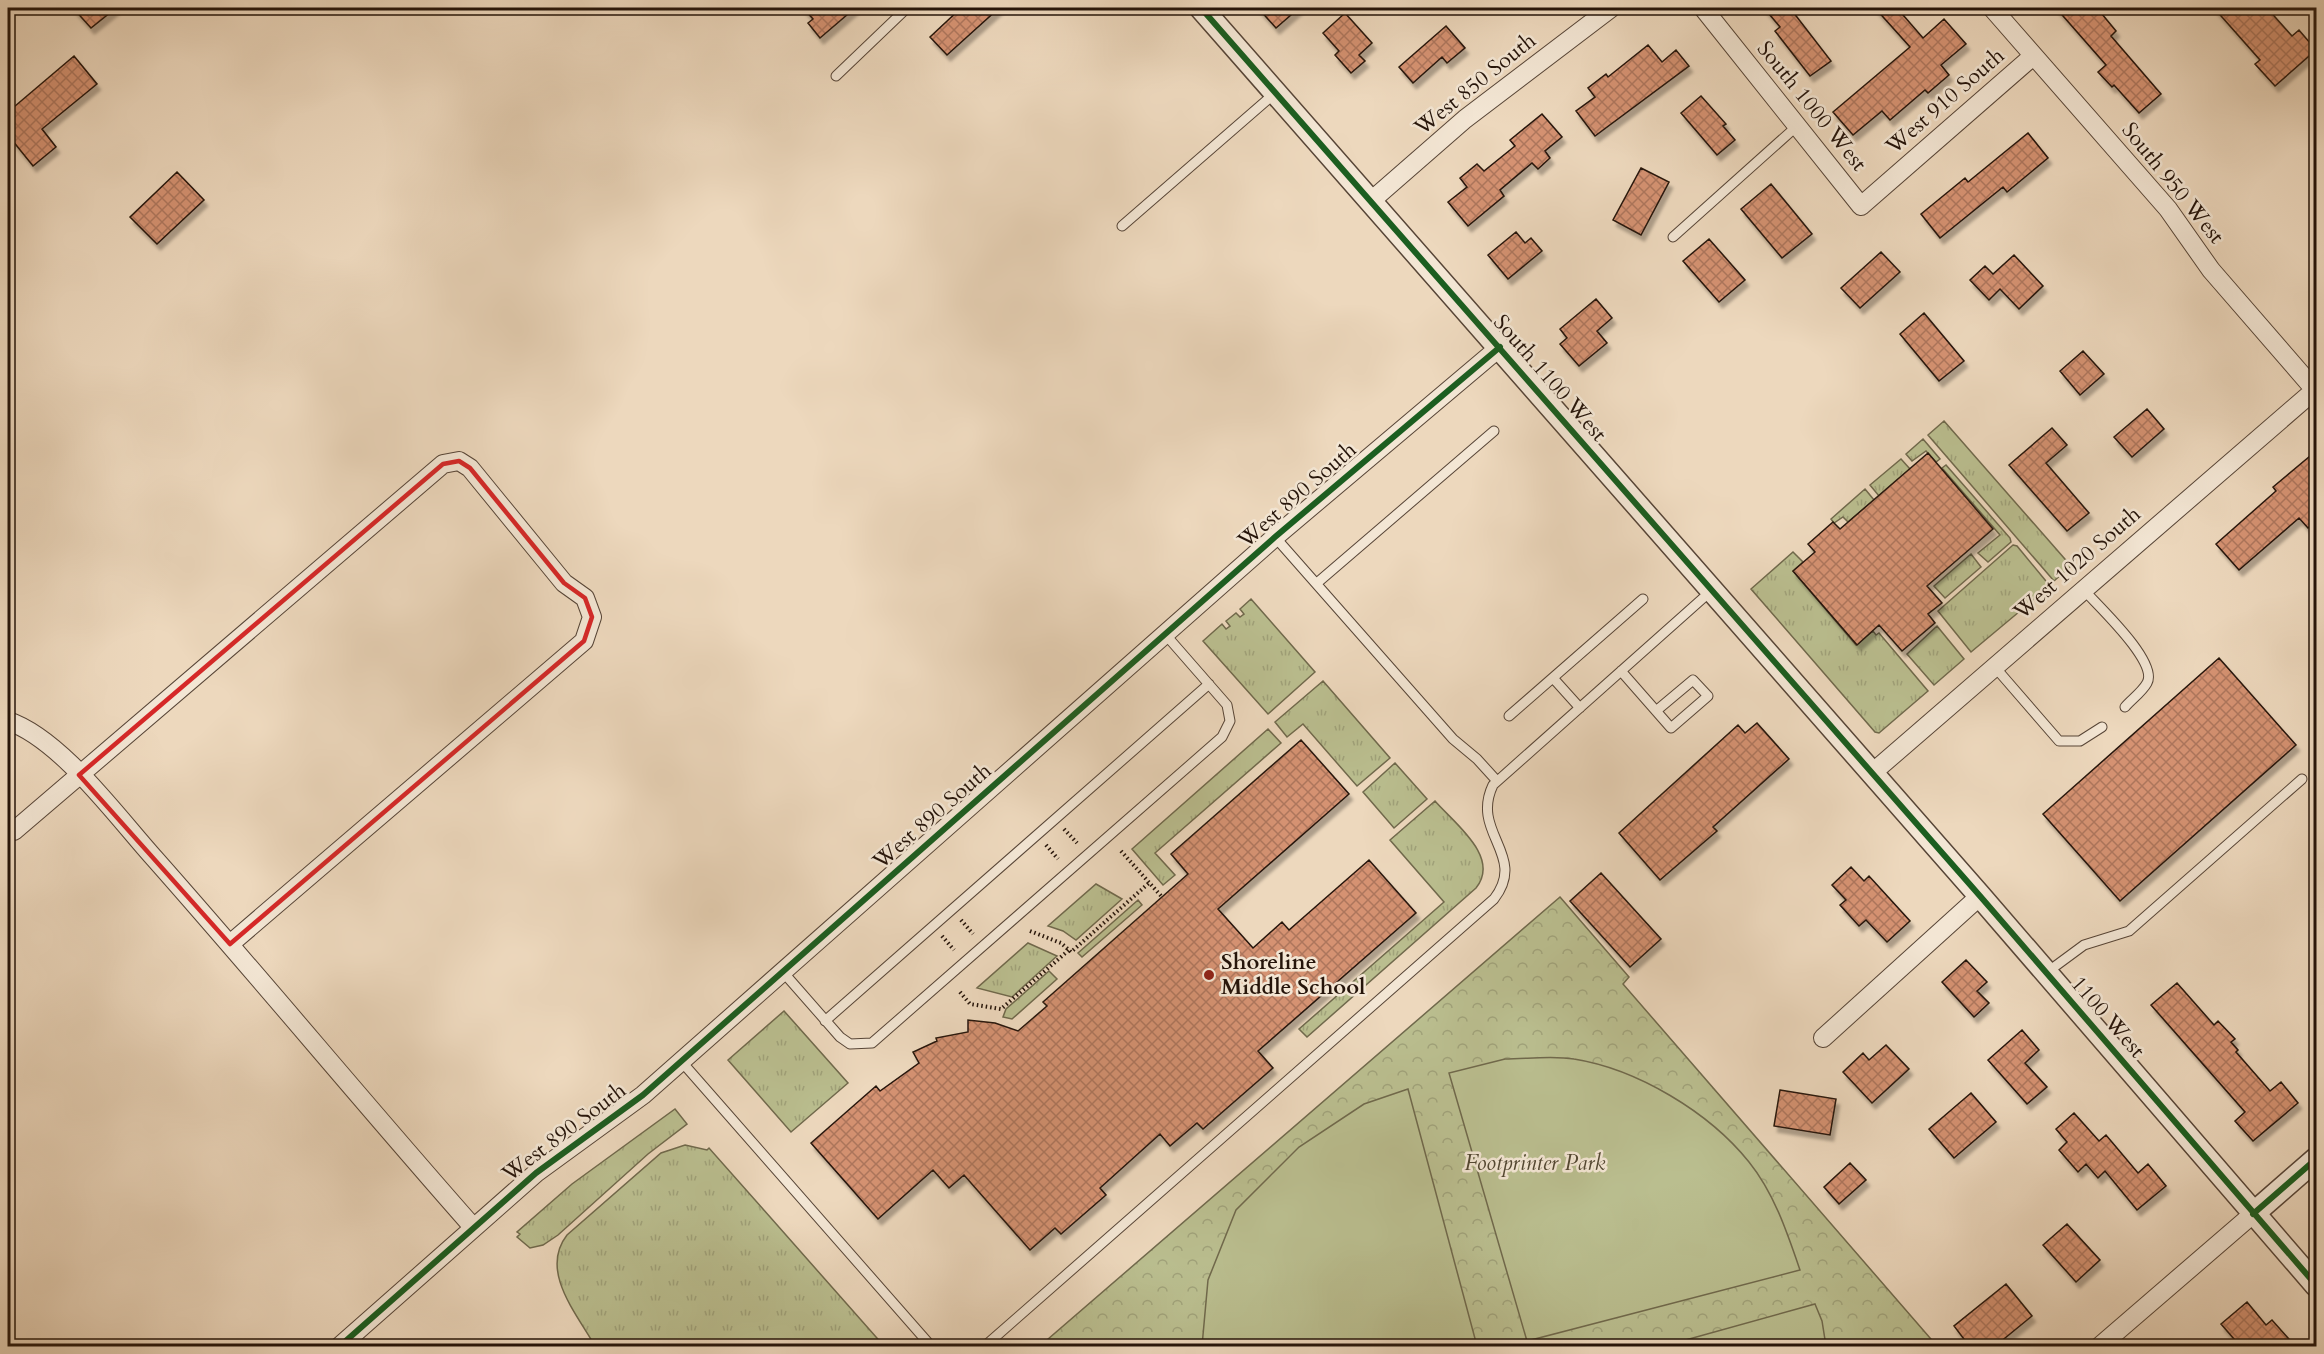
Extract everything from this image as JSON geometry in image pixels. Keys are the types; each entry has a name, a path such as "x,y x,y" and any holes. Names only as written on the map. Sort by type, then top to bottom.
{"street":[{"name":"South 1100 West","path":"1201,8 1500,347 1871,774"},
{"name":"West 850 South","path":"1371,201 1465,119 1611,8"},
{"name":"South 1000 West","path":"1702,8 1861,206"},
{"name":"South 950 West","path":"1992,8 2168,209 2211,270 2316,391"},
{"name":"West 910 South","path":"1861,206 2033,56"},
{"name":"West 890 South","path":"340,1347 536,1173 643,1095 1275,537 1500,347"},
{"name":"West 1020 South","path":"1871,774 2083,589 2316,391"},
{"path":"14,831 443,464 459,461 470,468 564,583 585,598 592,617 584,641 230,944"},
{"path":"8,721 21,725 60,753 230,944 473,1227"},
{"name":"1100 West","path":"1871,774 1980,896 2316,1286"},
{"path":"1823,1038 1980,896"},
{"path":"2100,1347 2316,1159"}],"lane":[{"path":"836,76 906,8"},
{"path":"1122,226 1275,92"},
{"path":"1672,237 1797,126"},
{"path":"1317,583 1494,431"},
{"path":"1275,537 1453,739 1497,780"},
{"path":"2083,589 2135,646 2149,672 2148,682 2125,707"},
{"path":"986,1347 1494,899 1503,884 1505,868 1503,852 1487,818 1489,795 1497,780 1711,591"},
{"path":"1509,716 1643,599"},
{"path":"783,972 825,1021 850,1044 872,1043 1222,738 1227,729 1230,714 1227,705 1165,634"},
{"path":"1994,666 2059,741 2080,741 2102,727"},
{"path":"1621,671 1656,711 1671,728 1708,696 1693,680 1656,711"},
{"path":"1553,678 1580,708"},
{"path":"825,1021 1209,684"},
{"path":"2046,973 2084,945 2129,931 2302,779"},
{"path":"681,1061 931,1347"}],"path":[{"path":"1064,829 1077,843"},
{"path":"1046,845 1058,859"},
{"path":"1121,851 1162,897"},
{"path":"1030,931 1060,943 1071,952 1149,883"},
{"path":"961,920 973,934"},
{"path":"942,936 954,950"},
{"path":"960,992 970,1004 1001,1009 1069,950"}],"highlighted area":[{"path":"459,461 470,468 564,583 585,598 592,617 584,641 230,944 79,775 443,464"}],"green space":[{"path":"1944,421 2071,566 2054,581 1928,435"},
{"path":"1923,439 1940,459 1936,462 1926,451 1912,461 1906,454"},
{"path":"1901,459 1910,469 1879,496 1870,485"},
{"path":"1946,465 2010,538 2011,542 1988,562 1978,553 2000,535 1942,468"},
{"path":"1865,489 1874,500 1848,522 1843,517 1834,523 1831,519"},
{"path":"2013,545 2017,546 2050,586 1971,652 1938,611"},
{"path":"1793,552 1803,562 1793,571 1856,645 1873,631 1876,635 1879,633 1928,691 1879,733 1875,732 1751,589"},
{"path":"1971,554 1981,567 1945,598 1934,586"},
{"path":"1251,599 1315,672 1268,714 1203,641 1222,624 1226,629 1230,626 1226,621 1236,613 1240,617 1244,614 1240,609"},
{"path":"1937,626 1964,659 1934,685 1907,654"},
{"path":"1323,681 1390,758 1357,786 1303,724 1287,737 1275,722"},
{"path":"1268,729 1281,743 1155,853 1175,875 1163,885 1132,849"},
{"path":"1395,763 1427,799 1394,828 1363,792"},
{"path":"1435,801 1463,830 1479,853 1483,864 1482,876 1476,888 1307,1037 1299,1029 1444,902 1390,840"},
{"path":"1096,884 1122,899 1076,940 1063,931 1048,926"},
{"name":"Footprinter Park","path":"1560,897 1629,977 1623,984 1937,1346 1040,1346"},
{"path":"1138,900 1142,905 1082,957 1078,953"},
{"path":"1028,943 1057,956 1012,997 977,988"},
{"path":"1049,971 1057,979 1012,1019 1003,1017 1006,1009"},
{"path":"784,1011 848,1083 791,1132 728,1060"},
{"path":"1557,1057 1598,1064 1647,1083 1693,1110 1733,1144 1758,1174 1779,1213 1800,1270 1527,1341 1449,1073 1505,1059"},
{"path":"1408,1089 1477,1346 1202,1346 1208,1280 1236,1210 1299,1147 1364,1104"},
{"path":"675,1109 687,1124 648,1154 558,1235 543,1245 530,1248 517,1237 520,1234 517,1232 572,1184"},
{"path":"685,1145 707,1150 709,1148 884,1346 595,1346 564,1292 557,1263 559,1249 567,1235 661,1153"},
{"path":"1815,1304 1822,1321 1826,1346 1664,1346"}],"building":[{"path":"73,8 116,8 91,28"},
{"path":"803,8 855,8 820,38 808,23 813,19"},
{"path":"961,8 999,8 947,55 930,37"},
{"path":"1258,8 1299,8 1276,28"},
{"path":"1764,8 1790,8 1831,61 1810,76 1775,31 1780,27"},
{"path":"1875,8 1897,8 1923,38 1944,19 1966,44 1941,65 1949,75 1928,93 1925,90 1890,120 1882,111 1853,135 1833,112 1910,47"},
{"path":"2056,8 2097,8 2116,31 2111,36 2161,94 2139,113 2114,85 2112,87 2098,72 2106,65"},
{"path":"2214,8 2267,8 2292,36 2299,30 2316,50 2275,86 2255,64 2260,60"},
{"path":"1345,13 1372,43 1359,55 1365,61 1351,73 1335,55 1339,51 1323,33"},
{"path":"1446,26 1465,48 1447,63 1442,57 1413,83 1399,67"},
{"path":"1648,45 1662,62 1676,50 1689,66 1595,136 1576,111 1595,97 1588,88 1606,74 1608,77"},
{"path":"74,56 97,84 42,129 56,147 33,166 8,135 8,112"},
{"path":"1701,96 1726,124 1723,126 1735,140 1717,155 1681,113"},
{"path":"1542,114 1562,137 1545,151 1550,158 1538,169 1532,163 1500,190 1504,196 1468,226 1448,202 1467,187 1460,178 1477,164 1484,171 1515,146 1510,140"},
{"path":"2028,133 2048,158 2007,192 2003,187 1940,238 1921,214 1965,178 1968,182"},
{"path":"1641,168 1669,182 1641,235 1613,220"},
{"path":"177,172 204,200 157,244 130,217"},
{"path":"1771,184 1812,234 1782,258 1741,209"},
{"path":"1516,232 1525,243 1531,238 1542,251 1508,279 1488,255"},
{"path":"1709,239 1745,280 1719,302 1683,261"},
{"path":"1881,252 1900,272 1860,308 1841,288"},
{"path":"2014,255 2043,286 2019,309 2000,289 1989,300 1970,280 1985,266 1993,274"},
{"path":"1596,299 1612,318 1597,331 1607,343 1579,366 1560,344 1567,338 1560,329"},
{"path":"1924,313 1964,361 1939,381 1900,334"},
{"path":"2083,351 2104,374 2080,395 2060,371"},
{"path":"2147,409 2164,429 2132,457 2114,437"},
{"path":"2052,428 2067,445 2046,463 2089,513 2067,531 2009,465"},
{"path":"2316,451 2316,521 2308,528 2299,518 2239,570 2216,544 2276,491 2273,487"},
{"path":"1928,453 1993,529 1927,586 1942,603 1928,614 1935,623 1902,651 1879,625 1857,645 1793,571 1815,552 1808,544 1833,522 1840,529"},
{"path":"2219,658 2296,745 2120,901 2043,814"},
{"path":"1757,723 1789,759 1713,827 1717,831 1660,880 1619,833 1738,725 1745,733"},
{"name":"Shoreline Middle School","path":"1301,740 1349,794 1218,909 1253,948 1282,922 1289,930 1369,860 1416,913 1258,1051 1273,1068 1203,1129 1197,1123 1170,1146 1160,1134 1100,1188 1106,1195 1061,1234 1055,1228 1030,1250 964,1175 949,1188 933,1170 878,1219 811,1143 876,1086 880,1091 919,1063 913,1052 937,1041 936,1038 968,1032 968,1020 995,1023 1018,1031 1047,1006 1043,1002 1188,874 1171,854"},
{"path":"1851,867 1864,881 1869,876 1910,921 1887,942 1866,920 1859,926 1840,905 1846,900 1832,885"},
{"path":"1601,873 1661,939 1630,967 1570,901"},
{"path":"1966,960 1987,982 1977,991 1989,1003 1974,1017 1942,982"},
{"path":"2177,983 2214,1025 2218,1021 2235,1039 2231,1042 2238,1050 2236,1052 2270,1091 2281,1082 2298,1103 2253,1141 2235,1121 2245,1112 2151,1005"},
{"path":"2022,1030 2039,1050 2025,1063 2047,1087 2027,1104 1988,1060"},
{"path":"1886,1045 1909,1069 1872,1103 1843,1072 1863,1053 1869,1060"},
{"path":"1780,1090 1836,1099 1830,1135 1774,1126"},
{"path":"1971,1093 1996,1122 1954,1158 1929,1129"},
{"path":"2074,1113 2099,1141 2106,1135 2138,1173 2148,1164 2166,1186 2137,1210 2105,1171 2098,1178 2086,1164 2078,1172 2059,1150 2067,1142 2056,1129"},
{"path":"1850,1163 1866,1180 1839,1204 1824,1187"},
{"path":"2067,1224 2100,1260 2076,1282 2043,1245"},
{"path":"2006,1284 2032,1316 1994,1347 1970,1347 1954,1326"},
{"path":"2247,1302 2266,1325 2272,1320 2296,1347 2241,1347 2221,1324"}],"cycle path":[{"path":"1201,8 1980,896 2316,1285"},
{"path":"340,1346 536,1173 643,1095 1275,537 1500,347"},
{"path":"2253,1214 2316,1159"}],"place":[{"name":"Shoreline Middle School","path":"1209,975"}]}
